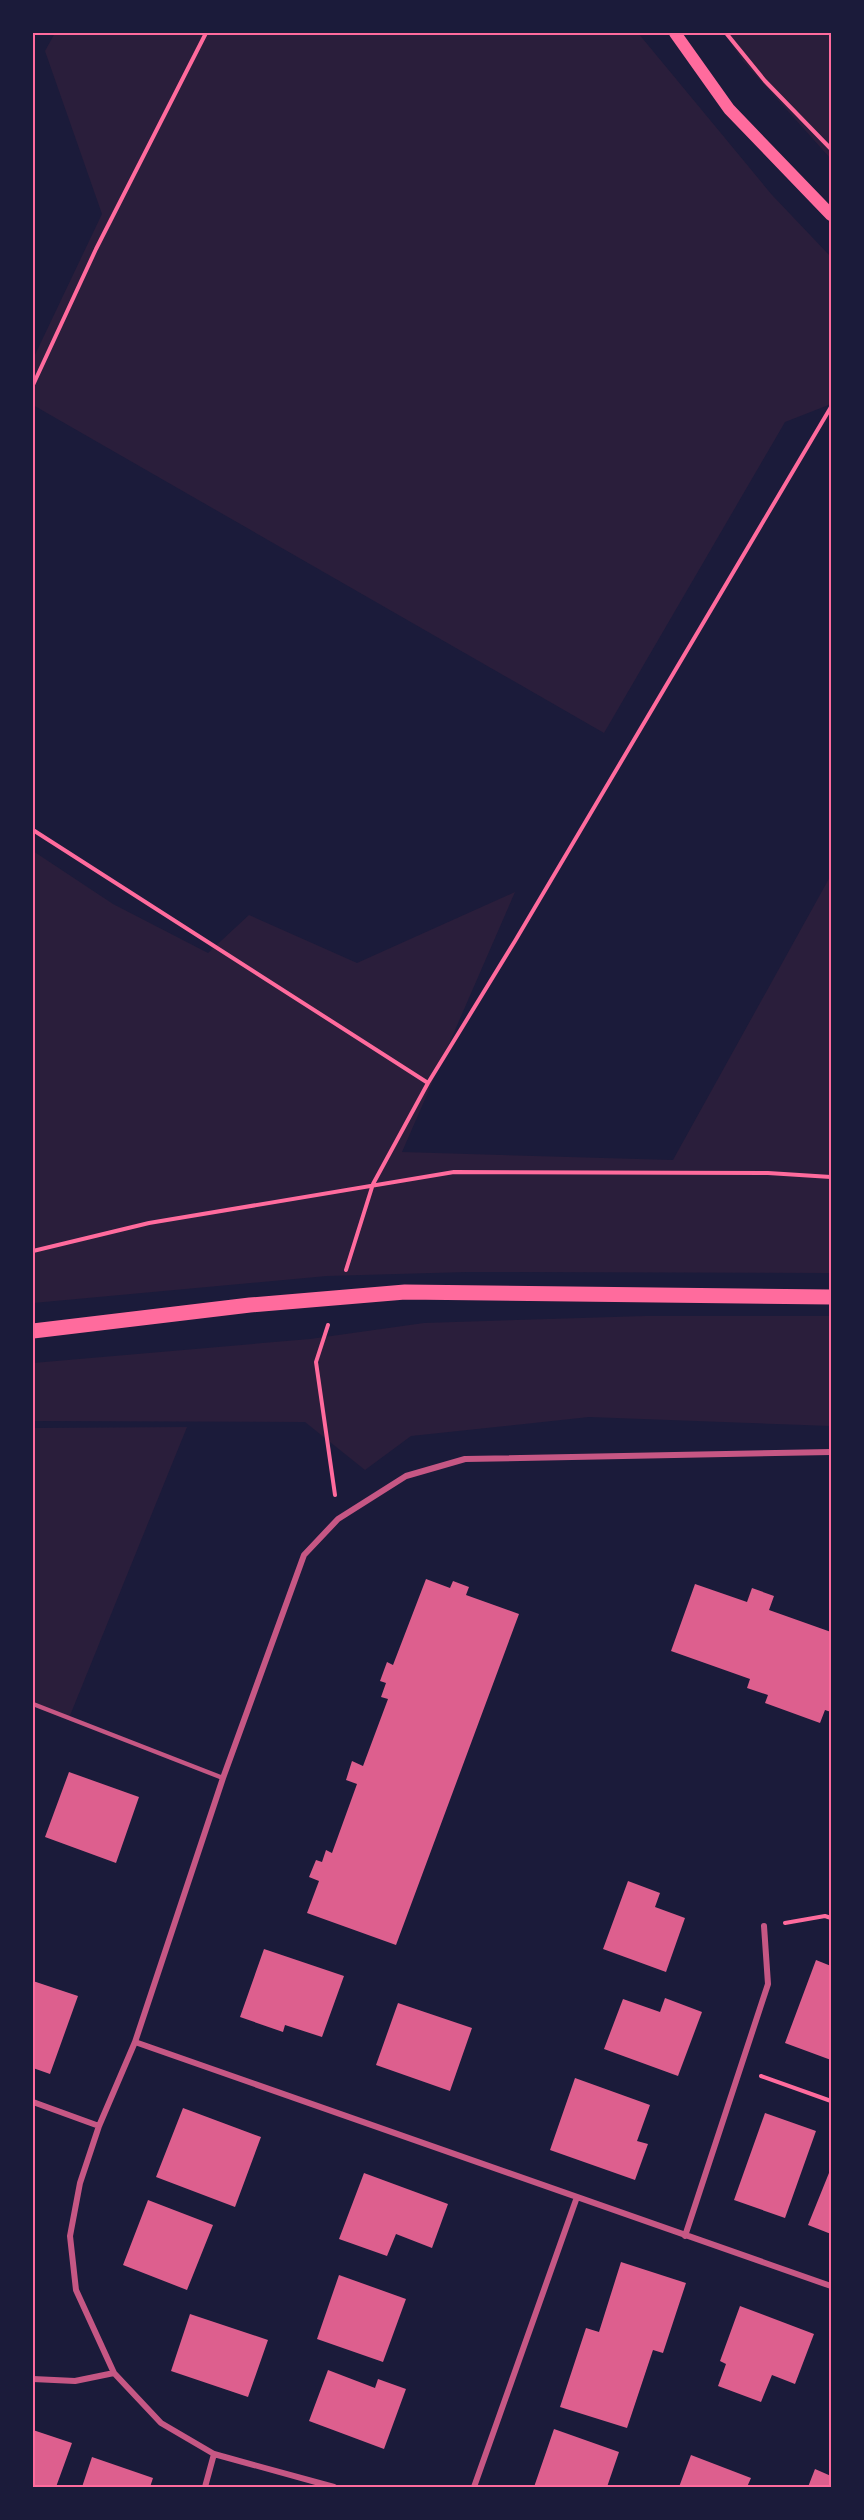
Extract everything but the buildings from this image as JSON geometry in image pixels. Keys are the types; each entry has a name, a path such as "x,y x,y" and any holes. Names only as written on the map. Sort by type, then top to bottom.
{"main road":[{"path":"675,33 729,109 831,215"},
{"path":"33,1331 250,1305 405,1292 831,1297"}],"street":[{"path":"334,2487 214,2454 161,2423 114,2373 76,2290 70,2236 80,2183 99,2126 135,2042 223,1778 304,1555 338,1520 406,1476 465,1459 831,1452"},
{"path":"685,2236 742,2069 768,1984 764,1926"},
{"path":"135,2042 831,2286"},
{"path":"33,2102 99,2126"},
{"path":"474,2487 577,2197"},
{"path":"33,2379 75,2381 114,2373"},
{"path":"205,2487 214,2454"}],"lane":[{"path":"33,1704 223,1778"}],"path":[{"path":"33,385 96,249 206,33"},
{"path":"726,33 765,81 831,149"},
{"path":"33,830 428,1083 522,931 831,407"},
{"path":"33,1251 149,1223 454,1172 768,1173 831,1177"},
{"path":"764,1926 825,1916 831,1918"},
{"path":"742,2069 831,2101"}],"shaded area":[{"path":"55,33 638,33 772,195 831,257 831,404 785,422 604,733 33,405 33,359 102,214 45,51"},
{"path":"724,33 831,33 831,159 743,61"},
{"path":"33,851 113,904 208,953 249,915 357,963 515,892 402,1152 673,1160 831,875 831,1273 467,1272 327,1276 33,1303"},
{"path":"645,1316 831,1316 831,1426 589,1417 411,1436 365,1470 305,1422 33,1421 33,1363 310,1339 424,1323"},
{"path":"187,1427 69,1718 33,1704 33,1428"}]}
